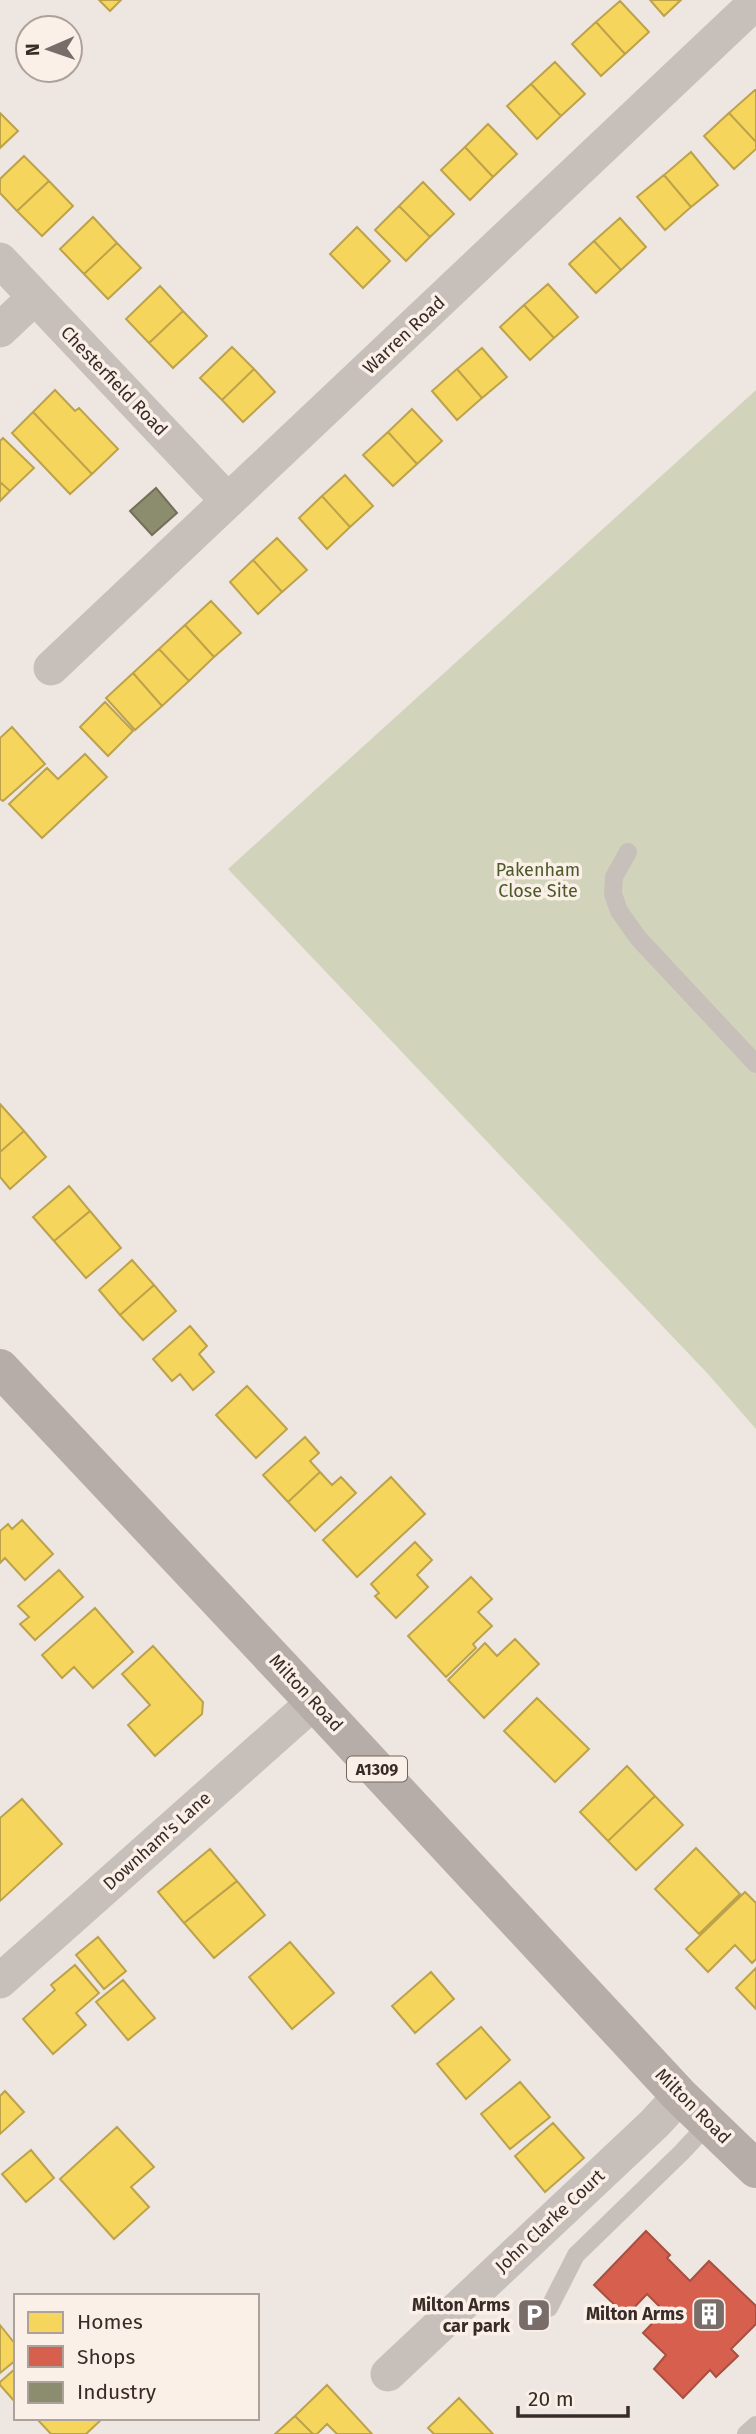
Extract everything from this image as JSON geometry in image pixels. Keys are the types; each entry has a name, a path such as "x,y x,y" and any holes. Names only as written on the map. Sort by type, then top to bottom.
{"main road":[{"name":"Milton Road","path":"3,1376 314,1702 680,2096 756,2169"}],"street":[{"name":"Warren Road","path":"51,668 756,2"},
{"name":"Chesterfield Road","path":"0,260 228,501"},
{"path":"0,330 34,298"},
{"name":"Downham's Lane","path":"0,1981 314,1702"},
{"name":"John Clarke Court","path":"388,2374 654,2124 680,2096"}],"lane":[{"path":"628,852 614,877 613,894 619,911 639,939 756,1063"},
{"path":"549,2308 576,2255 709,2123"},
{"path":"746,2434 756,2425"}],"green space":[{"name":"Pakenham Close Site","path":"756,390 756,1429 708,1374 228,869"}],"building: Homes":[{"path":"99,0 121,0 110,11"},
{"path":"650,0 681,0 664,16"},
{"path":"620,1 649,32 625,54 596,22"},
{"path":"596,22 625,54 601,76 572,44"},
{"path":"555,62 585,94 561,116 531,84"},
{"path":"531,84 561,116 537,139 507,106"},
{"path":"756,90 756,142 729,113"},
{"path":"0,113 18,131 0,148"},
{"path":"729,113 756,142 756,149 734,169 704,136"},
{"path":"488,124 517,154 493,177 465,147"},
{"path":"465,147 493,177 470,200 441,170"},
{"path":"691,152 718,185 691,207 664,175"},
{"path":"24,156 49,181 17,211 0,193 0,179"},
{"path":"664,175 691,207 665,230 637,197"},
{"path":"49,181 73,206 42,236 17,211"},
{"path":"423,182 454,214 430,237 399,206"},
{"path":"399,206 430,237 406,261 375,230"},
{"path":"93,217 117,243 84,274 60,249"},
{"path":"620,218 646,247 621,270 594,241"},
{"path":"357,227 390,261 363,288 330,254"},
{"path":"594,241 621,270 596,293 569,264"},
{"path":"117,243 141,268 108,299 84,274"},
{"path":"548,284 578,317 554,338 524,305"},
{"path":"160,286 183,311 149,343 126,319"},
{"path":"524,305 554,338 530,360 500,327"},
{"path":"183,311 207,336 173,368 149,343"},
{"path":"232,347 254,369 222,400 200,378"},
{"path":"482,348 507,377 482,398 457,369"},
{"path":"254,369 275,392 243,422 222,400"},
{"path":"457,369 482,398 457,420 432,391"},
{"path":"55,390 75,411 79,408 118,449 92,474 33,412"},
{"path":"412,409 442,441 417,464 388,432"},
{"path":"33,412 92,474 70,494 12,433"},
{"path":"388,432 417,464 393,486 363,455"},
{"path":"3,438 34,468 10,491 0,482 0,441"},
{"path":"345,475 373,506 350,527 322,496"},
{"path":"0,482 10,491 0,501"},
{"path":"322,496 350,527 327,549 299,518"},
{"path":"277,538 307,570 282,592 253,560"},
{"path":"253,560 282,592 258,614 230,582"},
{"path":"211,601 241,633 214,657 185,625"},
{"path":"185,625 214,657 189,681 159,649"},
{"path":"159,649 189,681 162,706 133,673"},
{"path":"133,673 162,706 135,730 106,698"},
{"path":"105,702 133,731 108,756 80,727"},
{"path":"12,727 45,764 3,801 0,799 0,738"},
{"path":"85,754 107,777 42,838 9,804 47,768 58,779"},
{"path":"0,1104 24,1131 0,1152"},
{"path":"24,1131 46,1157 10,1189 0,1177 0,1152"},
{"path":"69,1186 90,1211 54,1241 33,1217"},
{"path":"90,1211 121,1248 86,1278 54,1241"},
{"path":"132,1260 154,1285 120,1315 99,1290"},
{"path":"154,1285 176,1311 143,1340 120,1315"},
{"path":"190,1326 207,1346 199,1354 214,1372 193,1390 180,1374 172,1381 153,1359"},
{"path":"247,1386 287,1429 256,1458 216,1415"},
{"path":"305,1437 319,1453 310,1461 320,1472 288,1502 263,1475"},
{"path":"320,1472 332,1485 341,1477 356,1493 315,1531 288,1502"},
{"path":"391,1477 425,1514 357,1577 323,1540"},
{"path":"22,1520 53,1554 25,1580 5,1558 0,1563 0,1531 8,1524 12,1529"},
{"path":"415,1542 432,1560 417,1575 428,1587 396,1618 375,1596 379,1593 371,1584"},
{"path":"59,1570 83,1597 35,1640 20,1624 29,1617 18,1606"},
{"path":"471,1577 492,1599 478,1612 492,1626 473,1644 476,1648 446,1677 408,1636"},
{"path":"95,1608 133,1652 93,1688 74,1667 62,1678 42,1655"},
{"path":"515,1639 539,1664 484,1718 448,1680 485,1643 497,1656"},
{"path":"153,1646 203,1702 202,1714 155,1756 128,1725 150,1705 122,1674"},
{"path":"537,1698 589,1749 555,1782 504,1731"},
{"path":"627,1766 655,1796 608,1841 580,1812"},
{"path":"655,1796 683,1825 636,1870 608,1841"},
{"path":"22,1799 62,1844 0,1901 0,1818"},
{"path":"696,1848 740,1894 699,1934 655,1889"},
{"path":"210,1849 237,1881 184,1923 158,1892"},
{"path":"237,1881 265,1915 214,1958 184,1923"},
{"path":"745,1892 756,1903 756,1959 752,1963 735,1945 708,1972 686,1949"},
{"path":"98,1937 126,1971 104,1989 76,1955"},
{"path":"290,1942 334,1993 292,2029 249,1977"},
{"path":"75,1965 99,1993 76,2013 86,2025 53,2054 23,2019 55,1990 51,1985"},
{"path":"756,1968 756,2009 736,1988"},
{"path":"431,1972 454,1999 415,2033 392,2006"},
{"path":"123,1980 155,2018 128,2040 96,2002"},
{"path":"481,2027 510,2060 466,2099 437,2064"},
{"path":"520,2082 550,2117 510,2149 481,2114"},
{"path":"5,2091 24,2112 0,2134 0,2096"},
{"path":"553,2123 584,2158 545,2192 515,2156"},
{"path":"117,2127 154,2167 131,2187 149,2207 114,2239 60,2179"},
{"path":"31,2150 54,2178 26,2202 2,2174"},
{"path":"0,2325 14,2342 14,2362 0,2373"},
{"path":"14,2370 14,2401 0,2385"},
{"path":"327,2385 372,2434 337,2434 327,2424 317,2434 313,2434 295,2416"},
{"path":"459,2398 493,2434 434,2434 428,2428"},
{"path":"295,2416 313,2434 275,2434"},
{"path":"38,2420 101,2420 86,2434 51,2434"}],"building: Shops":[{"name":"Milton Arms","path":"646,2231 670,2255 667,2258 690,2281 709,2261 756,2306 756,2324 731,2349 738,2356 716,2377 710,2370 683,2398 654,2369 666,2355 643,2333 664,2311 647,2294 626,2316 594,2285"}],"building: Industry":[{"path":"156,488 177,513 152,535 130,511"}],"place":[{"name":"Milton Arms","path":"709,2314"},
{"name":"Milton Arms car park","path":"534,2315"}]}
